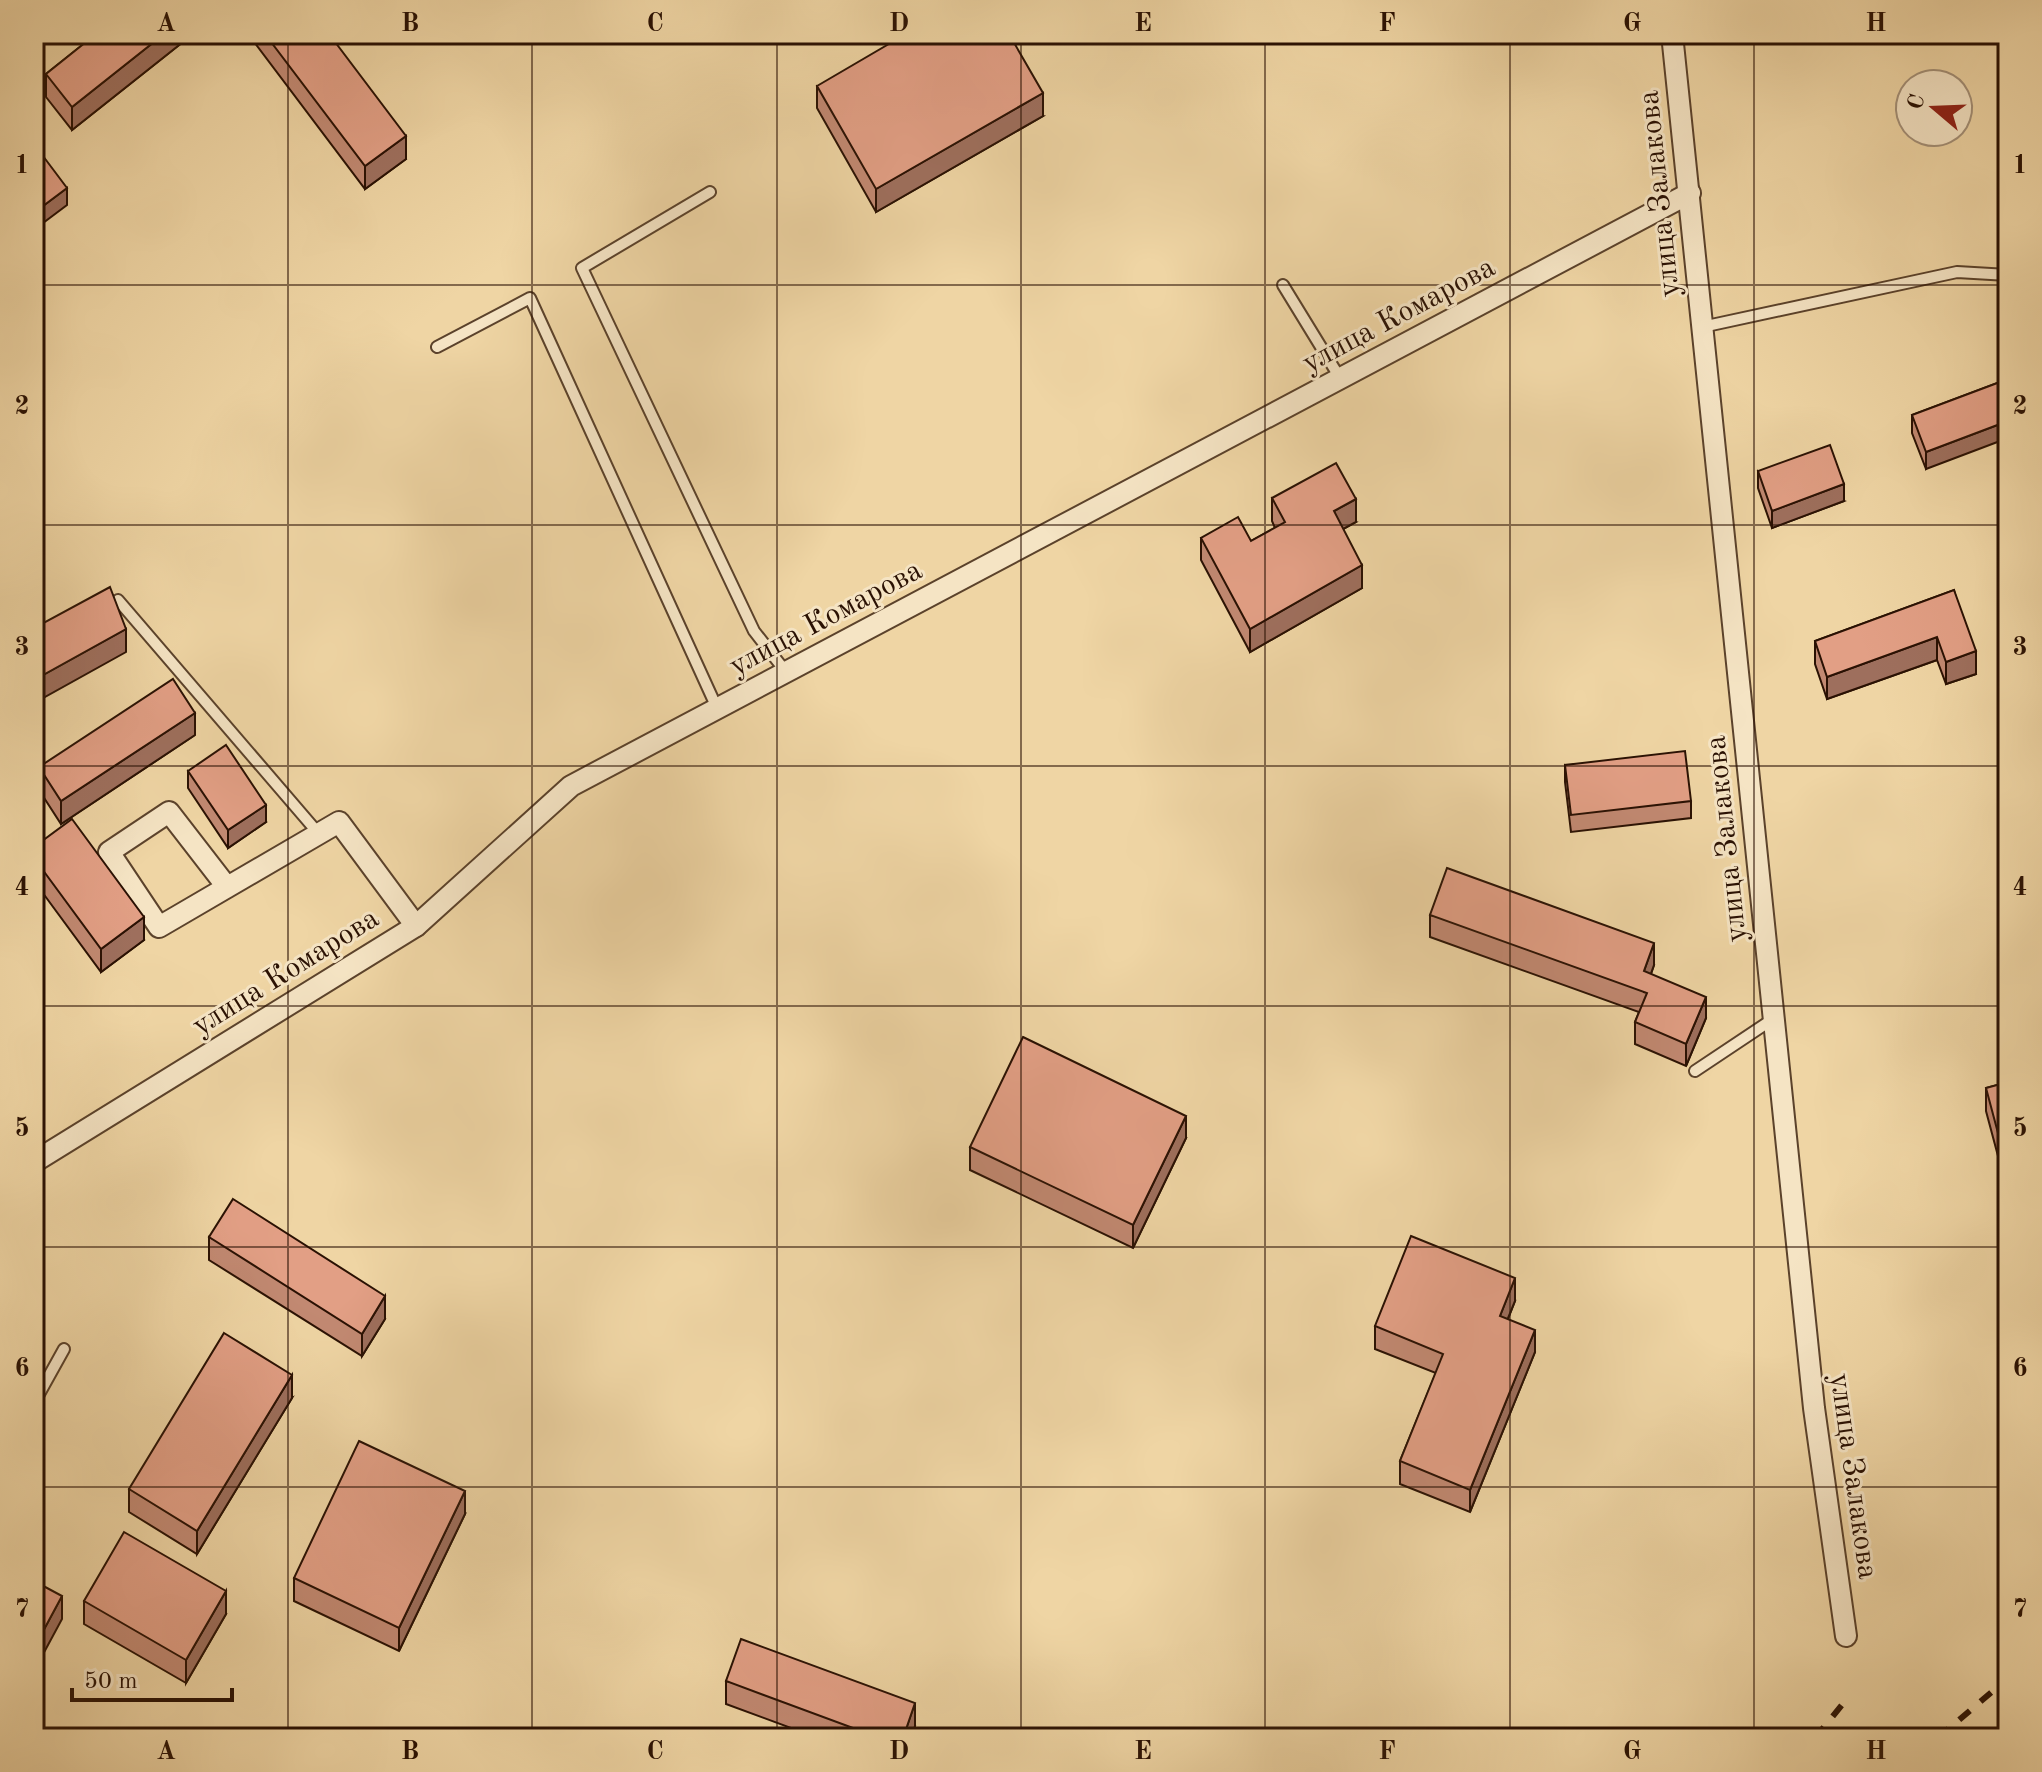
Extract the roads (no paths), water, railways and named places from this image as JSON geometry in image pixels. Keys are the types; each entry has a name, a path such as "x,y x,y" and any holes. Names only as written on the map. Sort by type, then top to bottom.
{"street":[{"name":"улица Залакова","path":"1672,34 1814,1408 1846,1636"},
{"name":"улица Комарова","path":"34,1162 416,926 571,786 1690,193"},
{"path":"227,887 169,812 109,852 159,927 339,822 416,926"}],"lane":[{"path":"710,192 582,268 754,631 786,672"},
{"path":"1702,327 1957,272 2008,275"},
{"path":"1283,285 1340,378"},
{"path":"437,347 530,298 717,708"},
{"path":"118,600 319,834"},
{"path":"1695,1071 1774,1018"},
{"path":"34,1403 64,1349"}],"railway":[{"path":"1938,1738 2008,1678"},
{"path":"1815,1738 1846,1700"}]}
